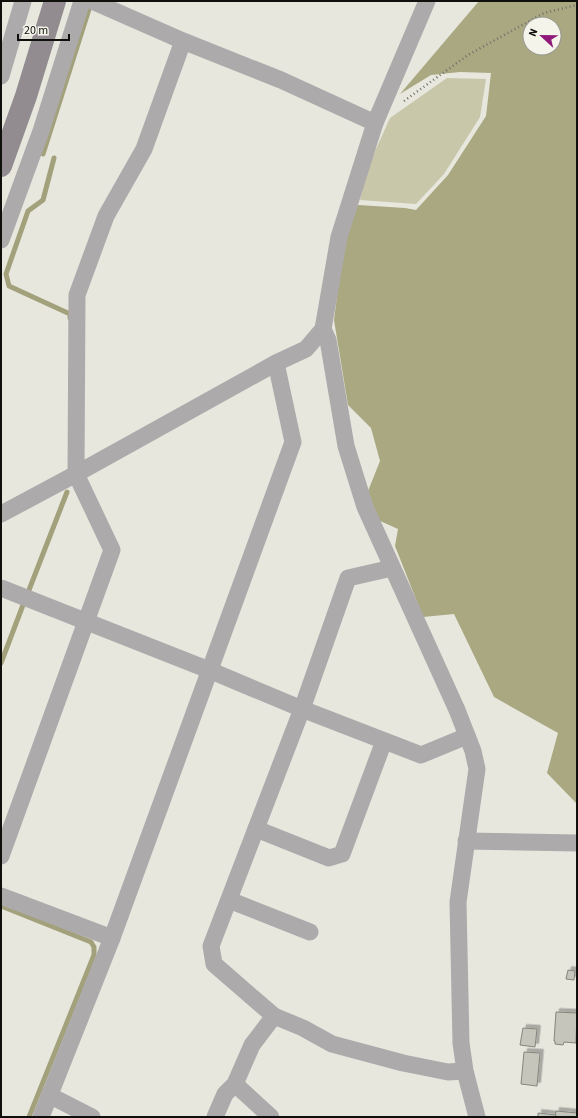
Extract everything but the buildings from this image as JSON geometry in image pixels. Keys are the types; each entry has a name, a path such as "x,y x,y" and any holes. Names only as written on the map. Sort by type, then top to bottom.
{"street":[{"path":"1,76 23,1"},
{"path":"1,166 26,96 55,1"},
{"path":"1,240 90,1 183,41 281,80 375,123"},
{"path":"1,514 276,363 306,349 323,329 339,237 375,123 427,1"},
{"path":"1,856 112,550 76,474 77,295 106,216 144,149 183,41"},
{"path":"323,329 328,340 346,446 365,506 457,710 473,751 476,769 458,902 461,1043 465,1071 477,1117"},
{"path":"41,1117 112,938 293,442 276,363"},
{"path":"392,568 348,578 302,709 211,946 214,964 274,1016 303,1028 332,1044 403,1063 448,1072 465,1071"},
{"path":"1,588 420,755 467,736"},
{"path":"256,829 329,858 342,854 384,741"},
{"path":"466,841 577,843"},
{"path":"1,896 112,938"},
{"path":"229,900 310,932"},
{"path":"215,1117 224,1094 235,1084 252,1045 274,1016"},
{"path":"235,1084 272,1117"},
{"path":"49,1095 92,1117"}],"path":[{"path":"403,101 468,55 544,13 577,5"}],"green space":[{"path":"447,78 486,79 480,117 444,174 416,204 360,200 367,169 390,118"}],"shaded area":[{"path":"479,1 577,1 577,804 547,773 558,733 494,697 454,614 423,617 395,546 398,529 378,520 368,491 380,461 371,428 348,405 334,320 344,241 358,205 416,210 448,175 486,116 491,73 460,72 431,75 400,94"}],"waterway":[{"path":"43,154 91,3"},
{"path":"54,158 43,200 28,211 6,274 9,286 70,314 70,318"},
{"path":"29,590 67,492"},
{"path":"1,663 23,605"},
{"path":"1,906 91,942 94,947 94,955 29,1117"}]}
